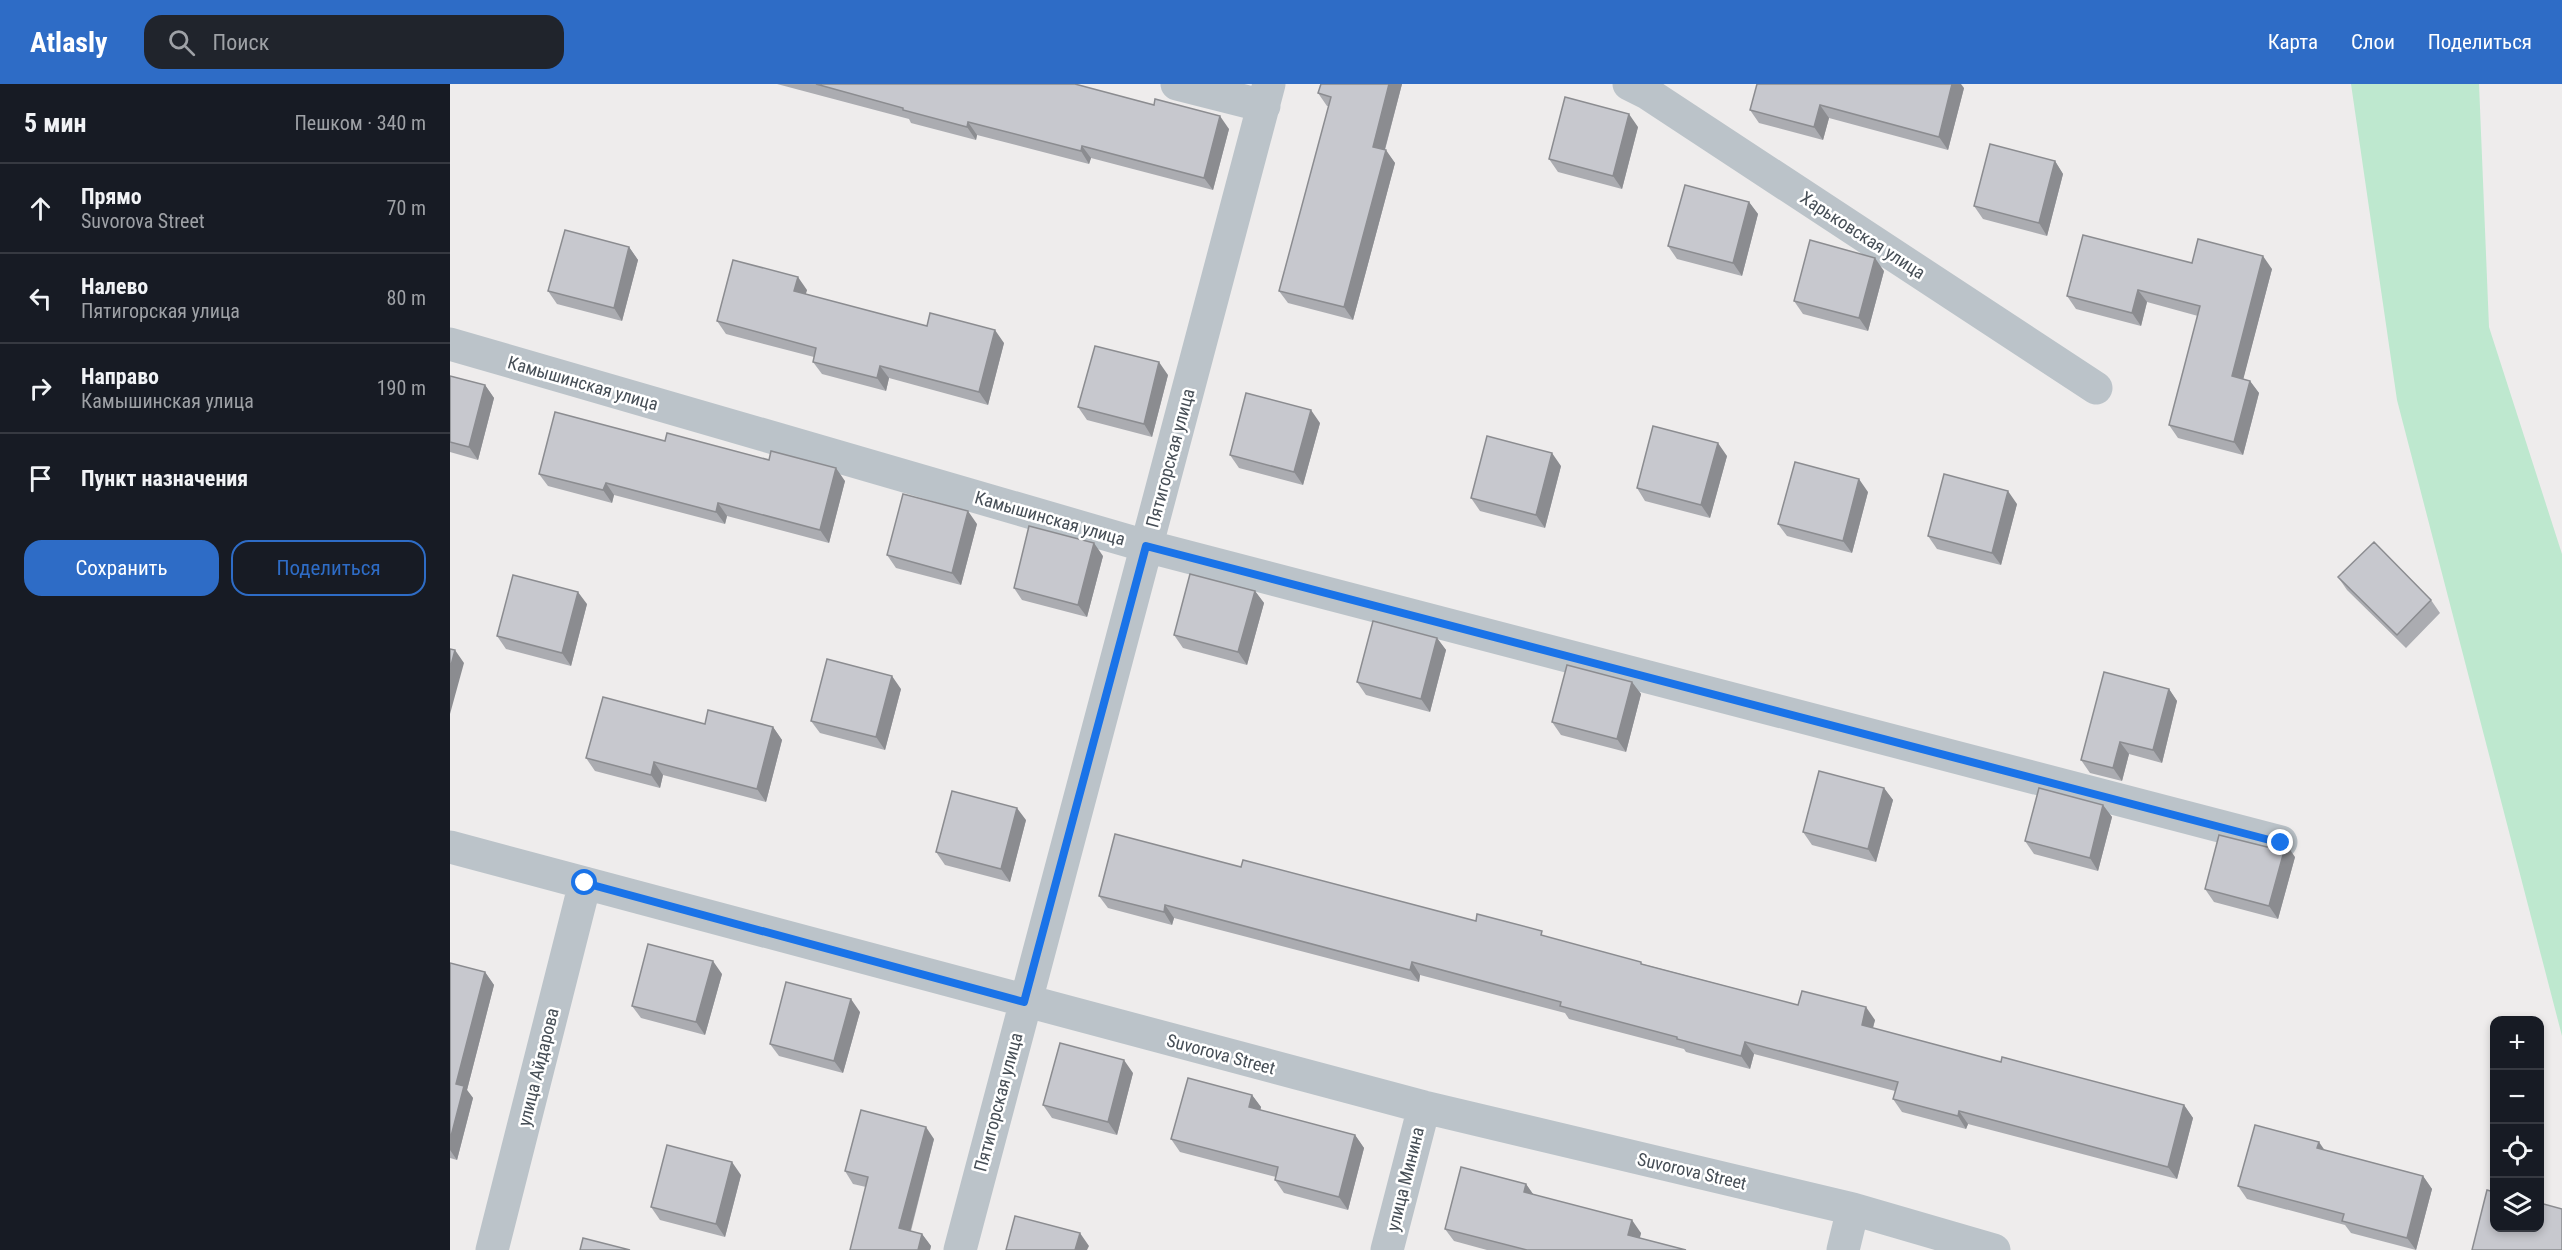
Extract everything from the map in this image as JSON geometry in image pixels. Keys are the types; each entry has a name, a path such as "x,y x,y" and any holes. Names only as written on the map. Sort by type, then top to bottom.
{"street":[{"path":"1177,84 1266,95"},
{"name":"Харьковская улица","path":"1629,84 1647,93 2096,388"},
{"name":"Пятигорская улица","path":"960,1250 1266,95"},
{"name":"Камышинская улица","path":"450,344 1146,546 2281,843"},
{"name":"Suvorova Street","path":"450,847 1424,1107 1854,1209 1994,1250"},
{"name":"улица Айдарова","path":"492,1250 585,883"},
{"name":"улица Минина","path":"1387,1250 1424,1107"},
{"path":"1842,1250 1854,1209"}],"green space":[{"path":"2351,84 2479,84 2489,327 2562,554 2562,1036 2397,400"}],"building":[{"path":"816,84 1075,84 1154,105 1155,99 1220,116 1204,178 1082,146 1081,151 968,122 967,127"},
{"path":"1321,84 1389,84 1373,147 1386,150 1344,307 1279,291 1331,97 1318,93"},
{"path":"1757,84 1952,84 1939,137 1820,105 1814,127 1750,110"},
{"path":"1565,97 1629,114 1613,176 1549,159"},
{"path":"1990,144 2055,161 2039,223 1974,206"},
{"path":"1685,185 1749,202 1733,263 1668,246"},
{"path":"565,230 629,247 614,308 548,291"},
{"path":"2083,235 2192,263 2198,239 2263,256 2232,376 2250,381 2234,442 2169,425 2200,306 2138,290 2132,313 2067,296"},
{"path":"1810,240 1875,258 1859,318 1794,301"},
{"path":"733,260 798,277 794,291 927,326 930,313 995,330 979,392 880,366 877,378 813,362 816,348 717,321"},
{"path":"1095,346 1159,362 1144,424 1078,407"},
{"path":"450,376 485,385 469,447 450,442"},
{"path":"1246,393 1311,410 1294,472 1230,455"},
{"path":"555,412 665,441 667,433 769,460 771,451 836,468 820,530 718,503 716,512 606,483 603,490 539,474"},
{"path":"1653,426 1718,443 1701,505 1637,488"},
{"path":"1487,436 1552,453 1536,515 1471,498"},
{"path":"1795,462 1859,479 1843,541 1778,524"},
{"path":"1944,474 2008,491 1992,553 1928,536"},
{"path":"903,494 968,511 952,573 887,555"},
{"path":"1029,526 1094,543 1078,605 1014,588"},
{"path":"2374,542 2431,600 2397,635 2338,577"},
{"path":"1190,574 1255,591 1238,652 1174,635"},
{"path":"513,575 578,592 562,653 497,636"},
{"path":"1373,621 1437,638 1421,699 1357,682"},
{"path":"450,649 455,650 450,669"},
{"path":"827,659 892,676 876,737 811,721"},
{"path":"1567,665 1632,682 1617,739 1552,722"},
{"path":"2104,672 2169,689 2153,750 2120,742 2113,768 2081,760"},
{"path":"603,697 705,724 708,710 773,727 757,789 654,762 651,775 586,758"},
{"path":"1819,771 1884,788 1868,849 1803,832"},
{"path":"2039,788 2103,805 2090,858 2025,841"},
{"path":"952,791 1017,808 1001,869 936,852"},
{"path":"1115,834 1241,867 1243,860 1476,921 1477,914 1542,931 1541,935 1641,962 1641,964 1798,1005 1802,991 1866,1007 1862,1025 2001,1062 2002,1057 2184,1105 2168,1167 1959,1111 1958,1116 1893,1099 1898,1082 1745,1042 1741,1056 1560,1006 1561,1002 1412,962 1410,970 1165,905 1164,912 1099,896"},
{"path":"2219,835 2267,847 2286,844 2269,906 2205,889"},
{"path":"648,944 713,961 696,1022 632,1006"},
{"path":"450,963 485,972 456,1084 464,1086 450,1140"},
{"path":"786,982 851,999 834,1061 770,1044"},
{"path":"1060,1043 1124,1060 1108,1122 1043,1105"},
{"path":"1188,1078 1252,1095 1249,1107 1355,1135 1339,1197 1275,1180 1278,1167 1171,1139"},
{"path":"861,1110 926,1127 899,1228 922,1234 918,1250 850,1250 868,1177 845,1171"},
{"path":"2255,1125 2319,1142 2317,1148 2423,1176 2407,1238 2342,1221 2344,1214 2238,1186"},
{"path":"667,1145 732,1162 716,1224 651,1207"},
{"path":"1461,1167 1526,1184 1524,1192 1632,1220 1628,1235 1686,1250 1527,1250 1445,1229"},
{"path":"2487,1190 2490,1191 2490,1232 2544,1232 2544,1204 2562,1209 2562,1250 2472,1250"},
{"path":"1015,1216 1080,1233 1075,1250 1006,1250"},
{"path":"583,1238 630,1250 580,1250"}],"route":[{"path":"585,883 1024,1002 1146,546 2281,843"}]}
